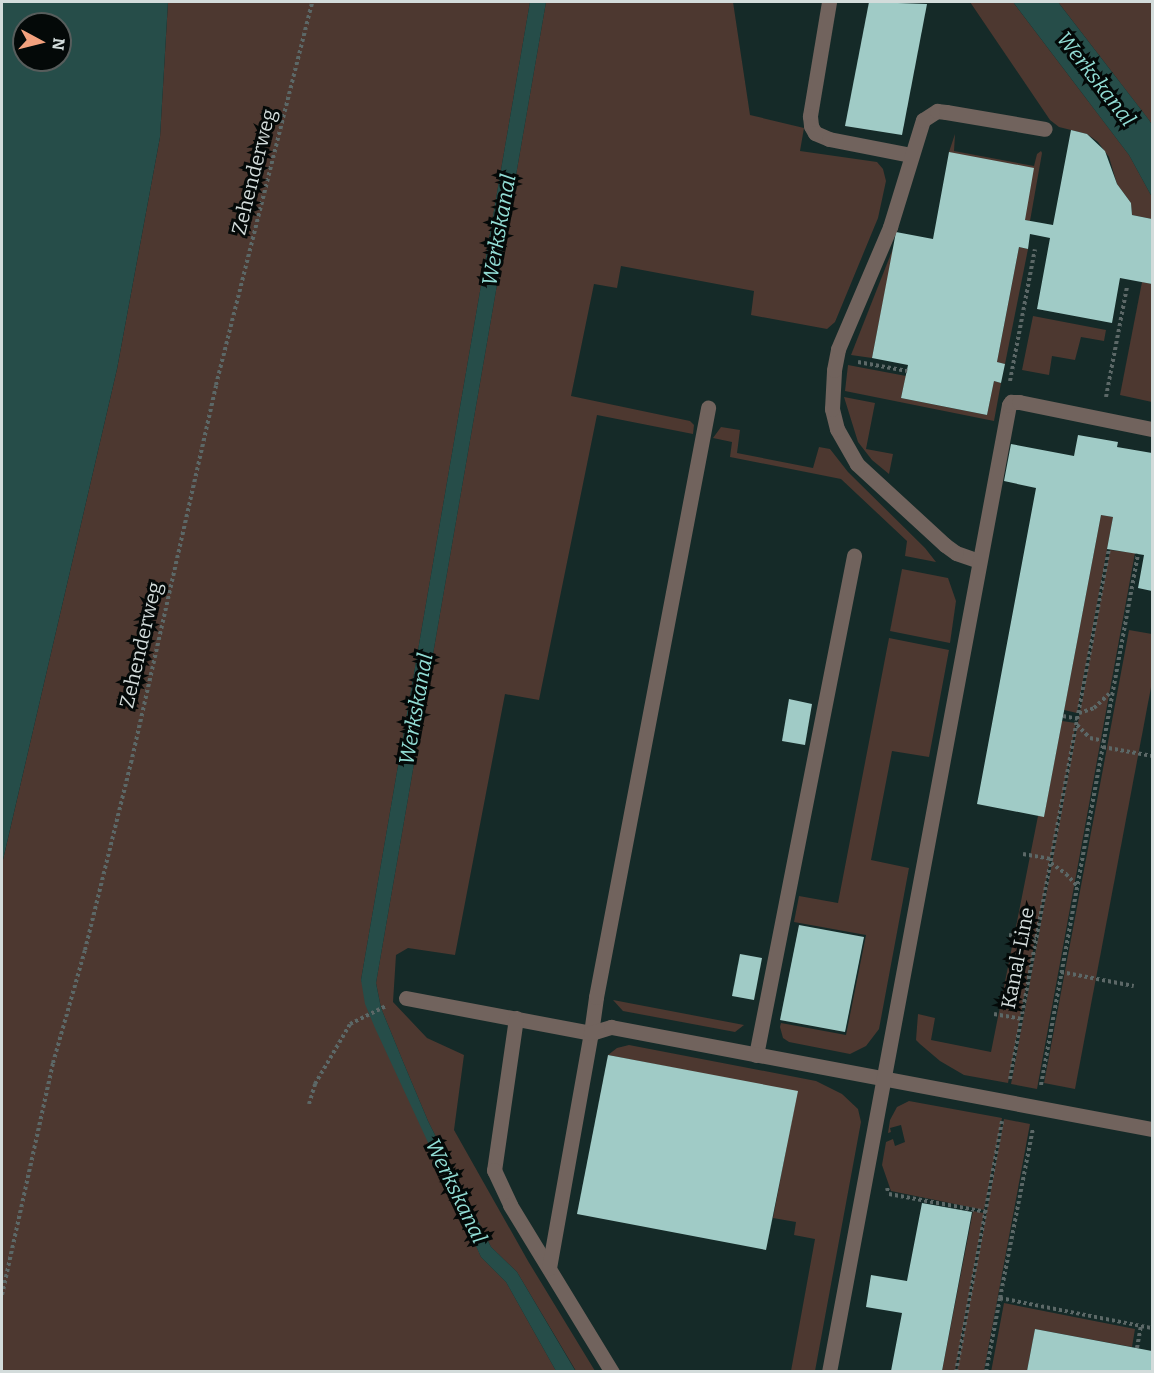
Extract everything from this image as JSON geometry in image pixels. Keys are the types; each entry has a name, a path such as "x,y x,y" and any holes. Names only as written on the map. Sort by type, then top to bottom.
{"lane":[{"path":"829,2 810,116 811,126 815,133 829,139 911,155"},
{"path":"979,561 956,553 945,545 857,464 847,450 832,409 831,387 837,358 890,227 923,120 937,111 1045,129"},
{"path":"829,1371 979,561 1011,402 1152,429"},
{"path":"549,1268 596,997 708,408"},
{"path":"756,1054 854,556"},
{"path":"399,1000 591,1032 611,1027 1152,1130"},
{"path":"516,1018 494,1170 501,1188 612,1371"}],"path":[{"name":"Zehenderweg","path":"2,1295 53,1063 86,950 129,774 216,385 312,2"},
{"path":"1011,402 1009,389 1035,249"},
{"path":"1102,418 1126,287"},
{"path":"837,358 907,371"},
{"name":"Kanal-Line","path":"956,1371 1108,549"},
{"path":"986,1371 1138,554"},
{"path":"1079,713 1094,708 1113,689"},
{"path":"1063,716 1077,722 1089,738 1103,744 1152,756"},
{"path":"1023,854 1051,861 1077,886"},
{"path":"1009,935 1036,940"},
{"path":"1061,972 1134,986"},
{"path":"309,1104 315,1084 350,1024 399,1000"},
{"path":"994,1014 1022,1019"},
{"path":"885,1185 889,1194 986,1212"},
{"path":"1000,1298 1152,1328"},
{"path":"1137,1348 1141,1326"}],"shaded area":[{"path":"168,2 530,2 361,980 481,1257 506,1282 556,1371 2,1372 2,864 117,369 160,137"},
{"path":"493,2 970,2 1046,112 1088,102 1119,77 1152,37 1152,1371 2,1372"},
{"path":"546,2 733,2 750,115 804,128 800,151 877,162 883,169 886,181 878,218 835,322 827,329 751,315 754,291 621,266 617,288 594,284 571,396 690,421 694,425 693,434 597,415 539,700 505,694 455,955 408,948 396,955 393,1002 427,1038 464,1055 454,1130 528,1261 595,1371 576,1371 517,1272 491,1247 428,1121 381,1008 376,983"},
{"path":"970,2 1013,2 1129,155 1152,197 1152,219 1132,215 1131,203 1117,184 1109,157 1098,142 1087,134 1059,127 1050,120"},
{"path":"1058,2 1152,2 1152,125 1149,120"},
{"path":"955,134 954,151 1034,166 1037,154 1041,151 1030,221 1025,220 949,152"},
{"path":"894,246 872,358 851,355"},
{"path":"1019,247 1028,249 1005,364 997,362"},
{"path":"1142,282 1152,284 1152,402 1120,395"},
{"path":"1033,316 1106,330 1104,341 1081,337 1075,360 1052,356 1049,375 1022,370"},
{"path":"848,365 906,376 901,398 987,415 994,381 1001,383 994,421 845,391"},
{"path":"844,397 875,403 866,449 893,454 889,474 872,460 858,442"},
{"path":"721,427 740,430 737,453 813,468 819,447 830,449 848,472 925,548 936,562 905,556 907,541 841,479 730,457 732,442 713,438"},
{"path":"1101,515 1113,517 1077,713 1064,710"},
{"path":"1110,550 1135,553 1037,1089 1011,1084"},
{"path":"902,569 948,578 956,601 950,643 890,631"},
{"path":"1129,630 1152,634 1152,682 1075,1089 1044,1083"},
{"path":"889,638 949,650 929,757 892,751 871,860 909,868 879,1029 866,1046 850,1054 789,1042 783,1038 780,1027 781,1023 846,1035 866,935 794,922 799,896 838,903"},
{"path":"1062,721 1076,723 1008,1083 964,1075 940,1061 916,1040 918,1014 935,1018 931,1040 991,1052 1038,816 1044,816"},
{"path":"613,1000 744,1025 735,1032 623,1011"},
{"path":"629,1045 816,1081 842,1094 858,1109 861,1122 815,1371 791,1371 815,1239 794,1235 796,1222 773,1218 797,1092 608,1055 617,1048"},
{"path":"909,1101 1002,1118 984,1210 891,1191 882,1165 886,1142 893,1139 895,1146 905,1142 901,1125 890,1128 891,1132 888,1133 890,1120 897,1107"},
{"path":"1004,1119 1030,1124 984,1371 957,1371"},
{"path":"973,1211 984,1213 955,1371 942,1371"},
{"path":"1004,1303 1135,1329 1132,1347 1035,1329 1027,1371 991,1372"}],"water":[{"path":"2,2 168,2 160,137 117,369 2,864"},
{"name":"Werkskanal","path":"530,2 546,2 376,983 381,1008 428,1121 491,1247 517,1272 576,1372 556,1371 506,1282 481,1257 375,1028 365,1004 361,980"},
{"name":"Werkskanal","path":"1013,2 1058,2 1149,120 1152,125 1152,197 1129,155"}],"building":[{"path":"869,2 927,4 902,135 845,126"},
{"path":"1071,130 1087,134 1105,151 1117,184 1131,203 1132,215 1152,219 1152,284 1120,278 1112,323 1037,309 1050,238 1030,234 1028,249 1019,247 997,362 1005,364 1001,383 994,381 987,415 901,398 908,365 872,358 896,232 933,239 949,152 1034,168 1025,220 1053,225"},
{"path":"1078,435 1118,442 1117,447 1152,453 1152,591 1138,588 1144,555 1107,549 1113,517 1101,515 1044,817 977,804 1036,488 1004,481 1011,444 1074,456"},
{"path":"789,699 812,704 805,745 782,741"},
{"path":"799,925 864,937 845,1032 780,1020"},
{"path":"740,954 762,958 754,1000 732,996"},
{"path":"608,1055 798,1091 766,1250 577,1214"},
{"path":"922,1203 972,1212 942,1371 891,1371 902,1313 866,1307 871,1275 907,1281"},
{"path":"1035,1329 1152,1351 1152,1371 1027,1371"}]}
